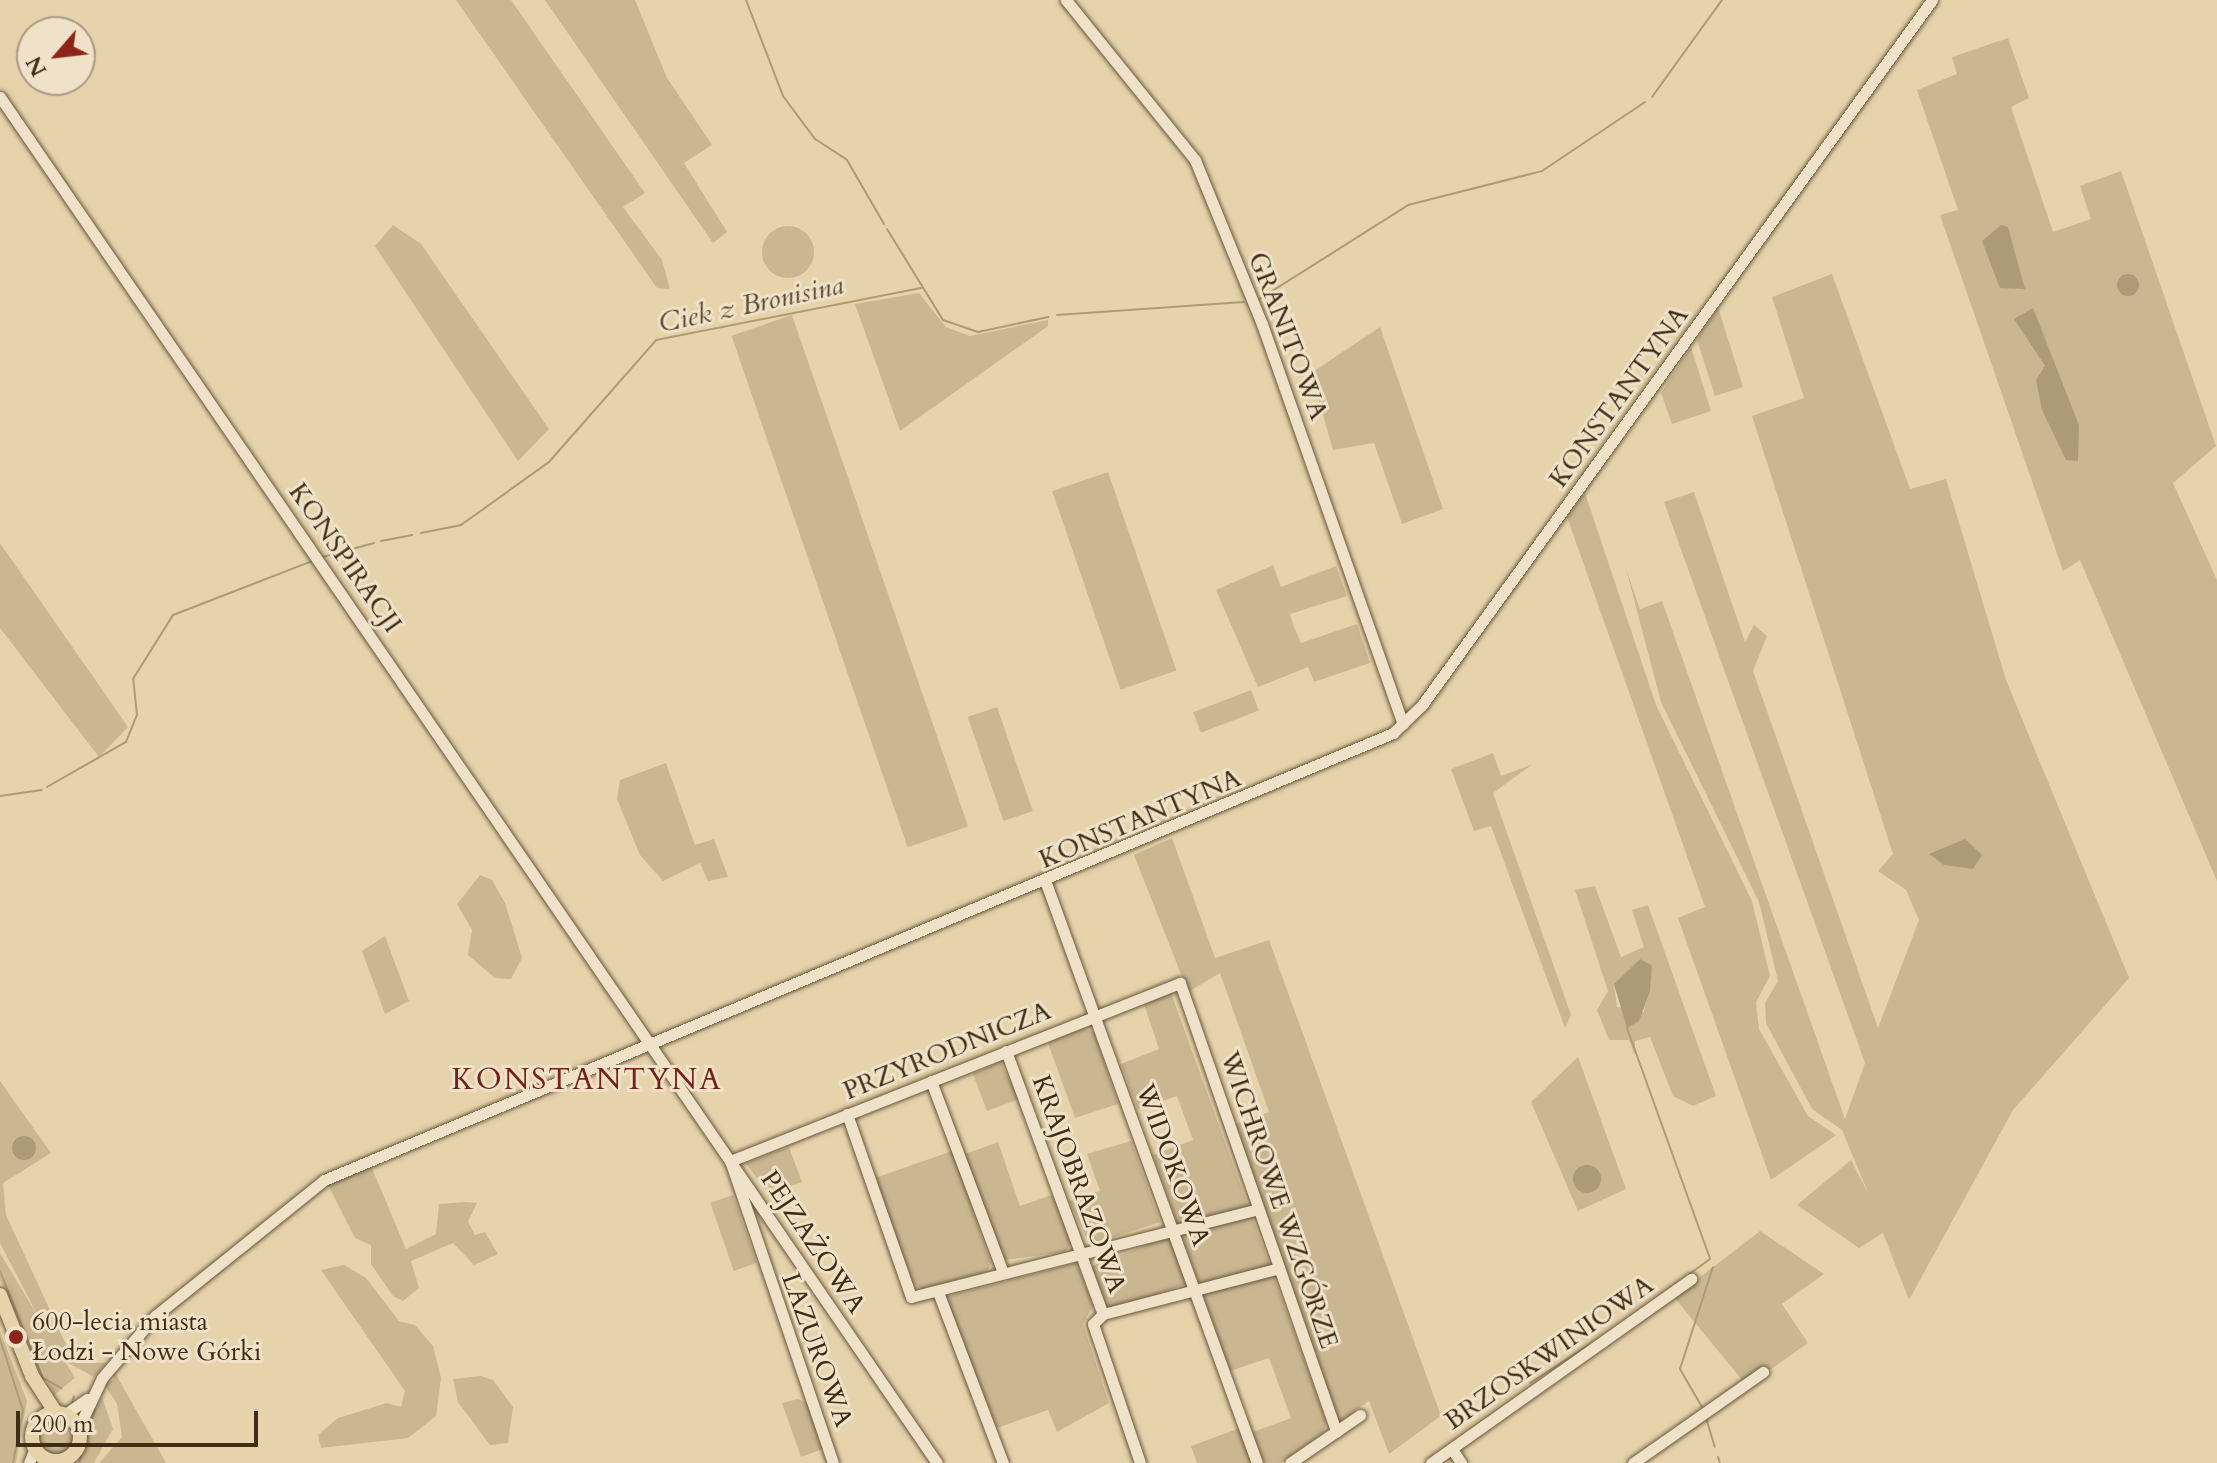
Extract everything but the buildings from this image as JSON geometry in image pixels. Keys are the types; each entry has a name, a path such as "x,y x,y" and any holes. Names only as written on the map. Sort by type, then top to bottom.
{"main road":[{"path":"0,1295 32,1376 39,1420 35,1448 58,1461 78,1429 60,1414 32,1376"},
{"path":"39,1420 60,1414"}],"street":[{"name":"GRANITOWA","path":"1066,0 1195,160 1262,324 1403,724"},
{"name":"KONSTANTYNA","path":"93,1393 110,1367 192,1281 324,1180 1046,883 1403,724 1932,0"},
{"name":"KONSPIRACJI","path":"0,97 654,1045"},
{"name":"WIDOKOWA","path":"1046,883 1257,1463"},
{"name":"PRZYRODNICZA","path":"730,1161 1180,983"},
{"name":"WICHROWE WZGÓRZE","path":"1180,983 1336,1432"},
{"name":"PEJZAŻOWA","path":"654,1045 937,1463"},
{"name":"KRAJOBRAZOWA","path":"1006,1051 1103,1314 1093,1324 1140,1463"},
{"path":"931,1081 1003,1273"},
{"path":"847,1114 911,1297 1258,1209"},
{"name":"LAZUROWA","path":"730,1161 833,1463"},
{"path":"1103,1314 1279,1268"},
{"name":"BRZOSKWINIOWA","path":"1431,1463 1691,1279"},
{"path":"938,1292 1003,1463"},
{"path":"1633,1463 1763,1372"},
{"path":"60,1414 93,1393"},
{"path":"78,1429 93,1393"},
{"path":"1290,1463 1360,1415"},
{"path":"29,1463 35,1448"},
{"path":"1452,1449 1461,1463"}],"shaded area":[{"path":"456,0 511,0 645,193 623,207 662,260 670,289 657,288"},
{"path":"545,0 635,0 667,78 712,145 684,163 727,232 713,243"},
{"path":"2008,38 2029,98 2011,107 2053,232 2091,219 2080,186 2121,171 2216,446 2173,483 2217,580 2217,881 2080,560 2063,571 1940,215 1958,210 1917,90 1957,74 1952,57"},
{"path":"393,225 421,244 549,429 518,461 375,246"},
{"path":"2001,225 2008,227 2025,289 2000,288 1982,241"},
{"path":"788,226 807,233 814,252 807,271 788,278 769,271 762,252 769,233"},
{"path":"1832,274 1910,489 1946,479 2006,680 2129,978 2013,1110 1909,1300 1883,1233 1859,1248 1797,1205 1851,1160 1869,1195 1842,1130 1812,1109 1766,1023 1765,1003 1778,981 1759,902 1661,702 1626,569 1640,609 1662,601 1845,1119 1865,1063 1664,502 1694,492 1745,642 1754,625 1767,636 1753,671 1878,1028 1919,920 1906,890 1878,871 1893,854 1752,416 1804,398 1772,297"},
{"path":"2124,274 2132,274 2139,285 2132,296 2124,296 2117,289 2117,281"},
{"path":"919,293 946,327 970,336 1048,320 1048,326 900,431 855,304"},
{"path":"1718,307 1743,387 1715,396 1697,340"},
{"path":"2033,308 2079,425 2078,461 2066,460 2042,410 2036,380 2045,366 2014,319"},
{"path":"792,315 968,827 908,847 731,336"},
{"path":"1380,327 1443,509 1402,524 1374,443 1333,450 1311,373"},
{"path":"1691,347 1711,411 1672,424 1661,393"},
{"path":"1108,472 1176,671 1121,690 1052,491"},
{"path":"1585,493 1656,705 1752,901 1770,976 1756,1002 1759,1029 1808,1116 1836,1135 1771,1180 1678,918 1705,907 1567,517"},
{"path":"0,543 128,727 99,757 0,628"},
{"path":"1273,565 1281,587 1336,566 1347,596 1290,614 1294,627 1301,643 1357,624 1370,663 1314,682 1308,667 1258,687 1216,590"},
{"path":"1251,690 1259,711 1201,733 1193,712"},
{"path":"997,707 1033,811 1004,821 968,717"},
{"path":"1493,753 1501,776 1533,764 1493,793 1571,1015 1565,1028 1491,826 1474,831 1451,769"},
{"path":"666,763 695,845 714,839 728,877 708,881 700,863 663,881 640,855 617,799 620,780"},
{"path":"1172,838 1215,958 1269,940 1441,1416 1389,1454 1369,1401 1337,1423 1235,1124 1269,1112 1220,973 1188,992 1134,855"},
{"path":"1965,839 1982,855 1973,869 1944,865 1929,854"},
{"path":"480,875 492,880 505,903 522,958 511,979 495,978 468,955 472,930 457,904"},
{"path":"1595,886 1621,957 1644,947 1632,910 1648,905 1716,1096 1693,1106 1673,1096 1650,1037 1635,1041 1635,1056 1629,1040 1609,1040 1597,1010 1608,991 1575,890","holes":["1640,959 1652,965 1644,1012 1617,1007 1614,984"]},
{"path":"385,936 409,1001 385,1014 362,951"},
{"path":"1640,959 1652,965 1650,991 1639,1021 1627,1028 1614,984"},
{"path":"1171,993 1326,1421 1324,1432 1280,1463 1264,1463 1253,1432 1291,1418 1269,1358 1230,1371 1153,1155 1193,1140 1177,1096 1138,1109 1121,1064 1159,1049 1144,1004"},
{"path":"1084,1028 1094,1032 1118,1104 1075,1118 1048,1043"},
{"path":"1578,1057 1626,1189 1578,1211 1531,1102"},
{"path":"1000,1062 1019,1099 987,1111 973,1074"},
{"path":"0,1081 51,1153 3,1183 6,1215 74,1362 106,1363 94,1377 68,1363 50,1339 0,1243"},
{"path":"24,1136 33,1139 36,1148 33,1157 24,1160 15,1157 12,1148 15,1139"},
{"path":"1131,1141 1160,1222 1090,1245 1069,1201 1100,1191 1087,1154"},
{"path":"998,1142 1020,1206 1052,1195 1071,1243 1065,1252 1004,1260 965,1154"},
{"path":"789,1147 802,1182 768,1194 746,1163"},
{"path":"952,1151 991,1263 987,1272 922,1289 913,1283 875,1178"},
{"path":"1587,1165 1597,1169 1601,1179 1597,1189 1587,1193 1577,1189 1573,1179 1577,1169"},
{"path":"371,1166 406,1249 436,1234 439,1204 467,1202 477,1203 468,1222 475,1235 485,1232 498,1254 474,1265 453,1243 411,1261 419,1288 403,1301 393,1296 371,1264 371,1245 355,1238 328,1185"},
{"path":"733,1195 756,1263 734,1271 710,1203"},
{"path":"1760,1231 1824,1274 1782,1304 1808,1343 1747,1386 1674,1297"},
{"path":"1170,1236 1188,1283 1109,1313 1091,1266"},
{"path":"0,1253 75,1378 54,1395 0,1280"},
{"path":"1077,1263 1093,1306 1083,1324 1109,1403 1057,1432 1048,1410 997,1428 945,1297"},
{"path":"344,1265 366,1278 399,1321 415,1325 433,1346 441,1378 436,1416 408,1438 321,1448 318,1435 338,1418 387,1403 401,1407 405,1391 321,1270"},
{"path":"0,1331 27,1401 16,1463 0,1463"},
{"path":"113,1369 166,1463 99,1463 122,1437 117,1404 104,1384 114,1380"},
{"path":"481,1376 493,1380 513,1407 508,1443 490,1445 458,1402 453,1379"},
{"path":"102,1397 113,1429 94,1463 77,1463 84,1428"},
{"path":"798,1399 808,1404 823,1449 801,1457 782,1403"},
{"path":"55,1420 67,1426 73,1438 67,1450 55,1456 43,1450 37,1438 43,1426"},
{"path":"1240,1428 1251,1463 1197,1463 1191,1446"}],"waterway":[{"name":"Ciek z Bronisina","path":"746,0 783,96 815,139 847,160 884,224"},
{"name":"Ciek z Bronisina","path":"1652,97 1722,0"},
{"name":"Ciek z Bronisina","path":"1258,300 1408,205 1542,171 1645,102"},
{"name":"Ciek z Bronisina","path":"887,229 943,320 978,332 1048,317"},
{"name":"Ciek z Bronisina","path":"421,533 461,525 549,462 656,340 921,288"},
{"name":"Ciek z Bronisina","path":"1057,315 1244,302"},
{"name":"Ciek z Bronisina","path":"381,541 412,535"},
{"name":"Ciek z Bronisina","path":"323,557 374,543"},
{"name":"Ciek z Bronisina","path":"47,787 126,742 137,715 133,679 173,615 312,561"},
{"name":"Ciek z Bronisina","path":"0,796 42,790"},
{"path":"1627,1028 1710,1259 1689,1274"},
{"path":"1702,1407 1680,1369 1713,1267"},
{"path":"0,1271 43,1378 61,1388"},
{"path":"0,1339 23,1410 13,1463"},
{"path":"1530,1383 1589,1345"},
{"path":"72,1403 74,1396"},
{"path":"79,1463 95,1409"},
{"path":"1706,1418 1715,1447"},
{"path":"1718,1457 1720,1463"}],"place":[{"name":"600-lecia miasta Łodzi - Nowe Górki","path":"16,1337"}],"district":[{"name":"KONSTANTYNA","path":"587,1080"}]}
